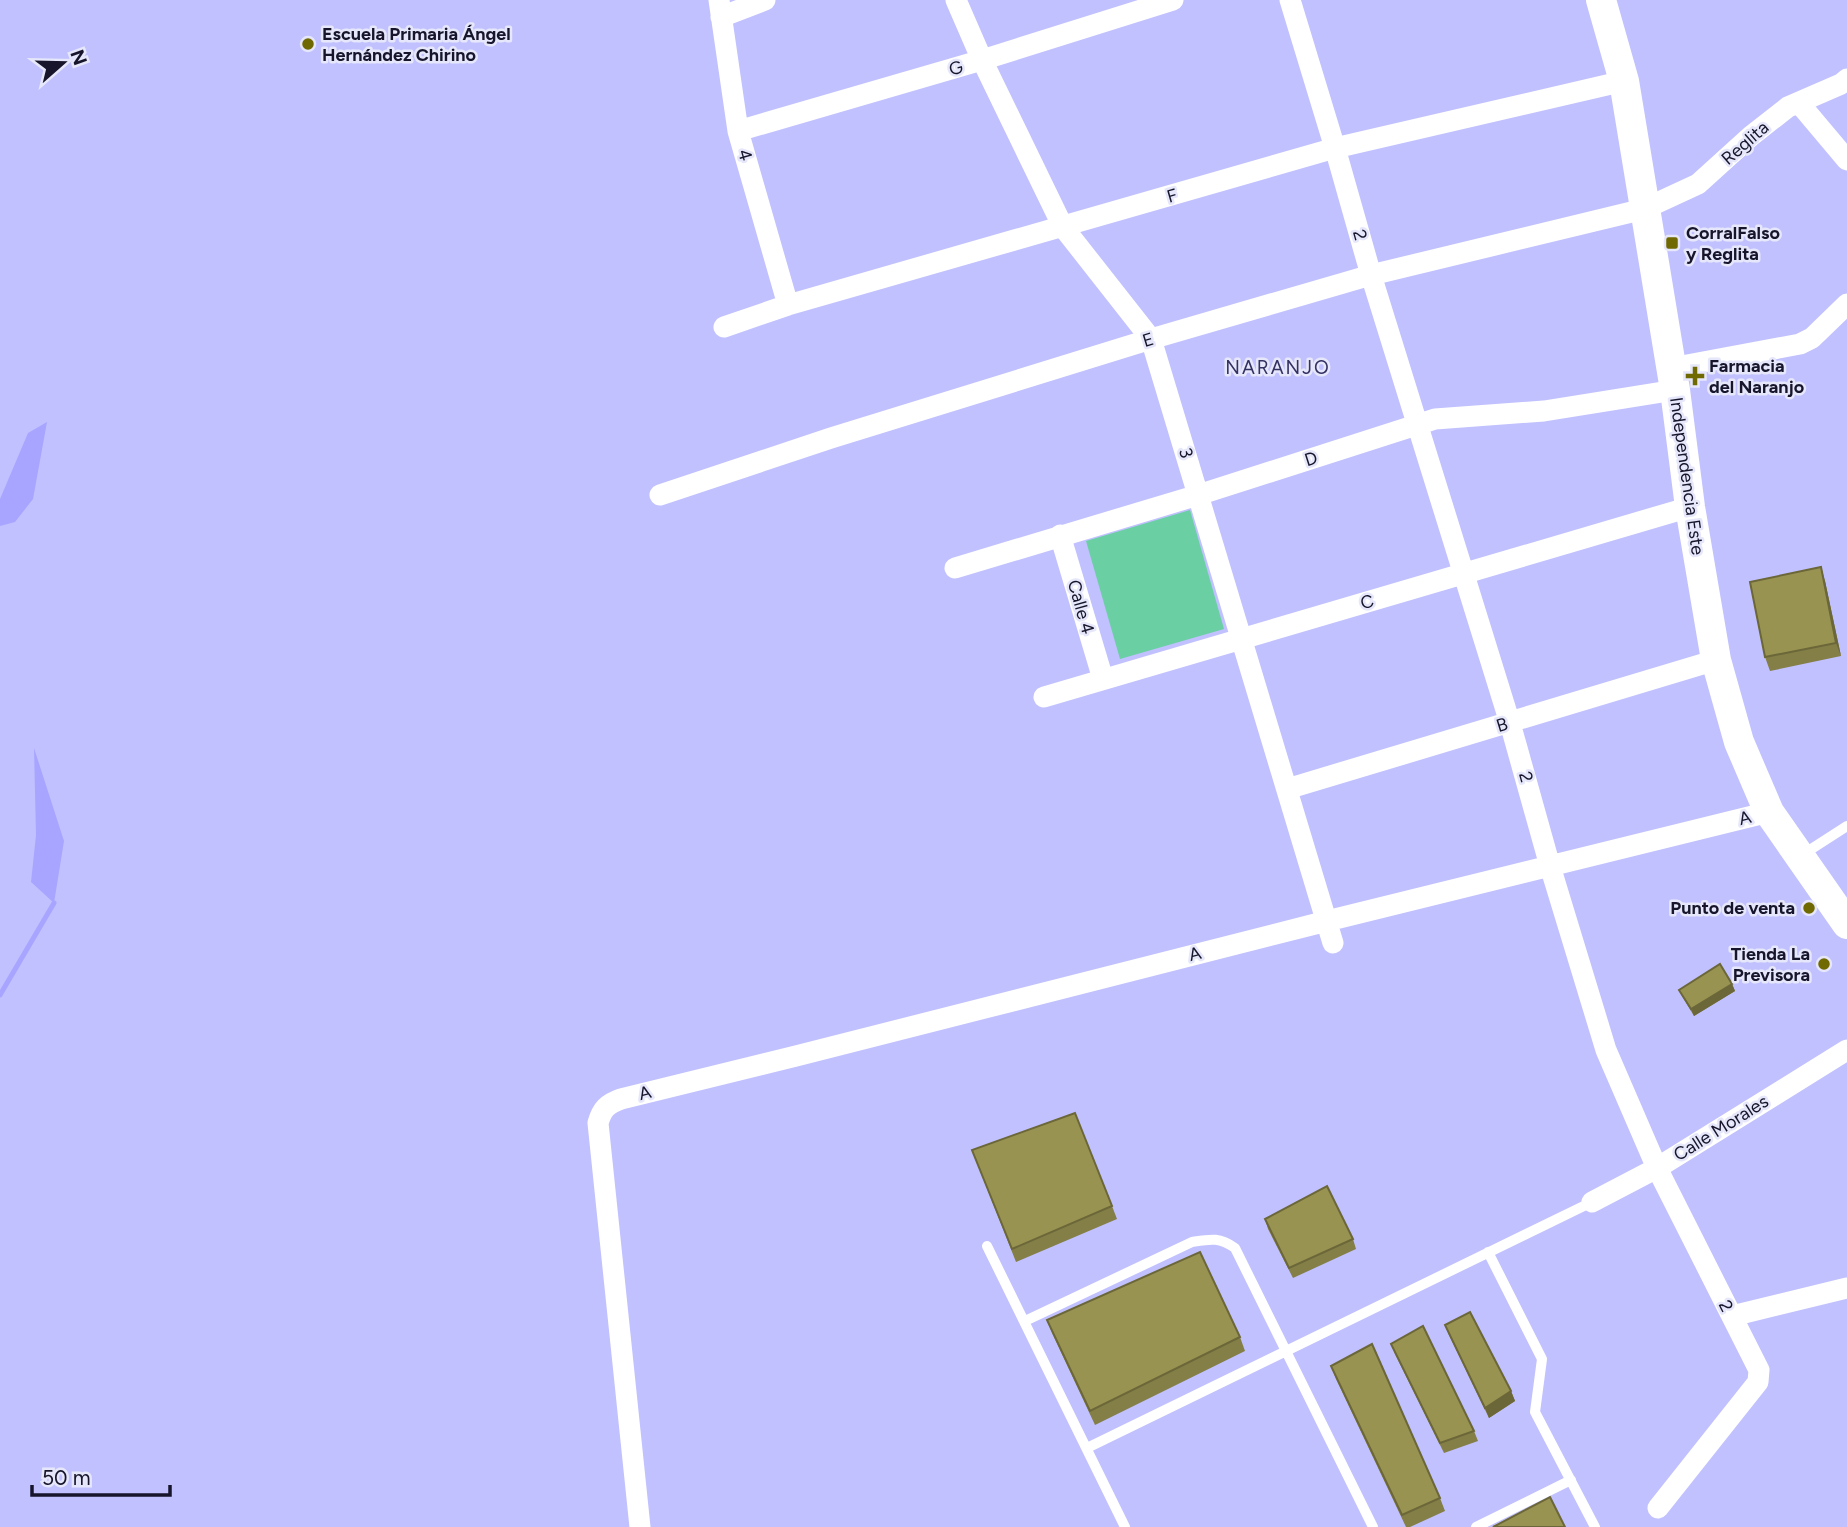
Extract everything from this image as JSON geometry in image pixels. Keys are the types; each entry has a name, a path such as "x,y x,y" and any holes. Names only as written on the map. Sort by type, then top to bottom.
{"main road":[{"name":"Independencia Este","path":"1601,0 1624,81 1716,660 1740,742 1769,812 1847,924"}],"street":[{"path":"720,9 765,0"},
{"name":"3","path":"956,0 1063,227 1151,339 1334,943"},
{"name":"G","path":"738,131 982,60 1173,0"},
{"name":"2","path":"1290,0 1371,275 1510,723 1606,1050 1657,1168 1759,1370 1758,1382 1658,1508"},
{"name":"4","path":"720,9 738,131 788,305"},
{"name":"Reglita","path":"1644,209 1698,184 1788,107 1847,79"},
{"name":"F","path":"724,327 788,305 1335,148 1624,81"},
{"path":"1799,103 1847,160"},
{"name":"E","path":"660,495 831,438 1151,339 1371,275 1644,209"},
{"name":"D","path":"955,568 1198,495 1435,419 1544,411 1800,344 1812,338 1847,304"},
{"name":"C","path":"1044,696 1690,507"},
{"name":"Calle 4","path":"1060,535 1103,679"},
{"name":"B","path":"1287,789 1716,660"},
{"name":"A","path":"640,1527 598,1123 602,1110 610,1103 1326,921 1769,812"},
{"name":"Calle Morales","path":"1592,1202 1657,1168 1847,1050"},
{"path":"1732,1316 1847,1288"}],"lane":[{"path":"1800,856 1847,826"},
{"path":"1087,1448 1592,1202"},
{"path":"1025,1321 1192,1242 1213,1238 1225,1241 1235,1248 1373,1527"},
{"path":"987,1246 1125,1527"},
{"path":"1488,1252 1542,1359 1535,1412 1595,1527"},
{"path":"1476,1527 1570,1480"}],"green space":[{"path":"1190,510 1224,629 1120,659 1086,541"}],"shaded area":[{"path":"47,422 33,499 15,522 0,526 0,499 28,433"},
{"path":"34,748 64,841 54,903 31,882 36,835"}],"building":[{"path":"1821,567 1836,643 1765,657 1750,582"},
{"path":"1720,964 1732,984 1691,1009 1679,990"},
{"path":"1075,1113 1112,1206 1012,1249 972,1150"},
{"path":"1327,1186 1353,1239 1289,1268 1265,1219"},
{"path":"1200,1252 1240,1337 1090,1411 1047,1320"},
{"path":"1470,1312 1511,1391 1485,1408 1445,1325"},
{"path":"1423,1326 1474,1431 1440,1443 1391,1344"},
{"path":"1372,1344 1440,1498 1402,1515 1331,1366"},
{"path":"1550,1497 1565,1527 1493,1527"}],"waterway":[{"path":"0,995 54,903"}],"place":[{"name":"Escuela Primaria Ángel Hernández Chirino","path":"308,44"},
{"name":"CorralFalso y Reglita","path":"1672,243"},
{"name":"Farmacia del Naranjo","path":"1695,376"},
{"name":"Punto de venta","path":"1809,908"},
{"name":"Tienda La Previsora","path":"1824,964"}],"district":[{"name":"NARANJO","path":"1278,367"}]}
